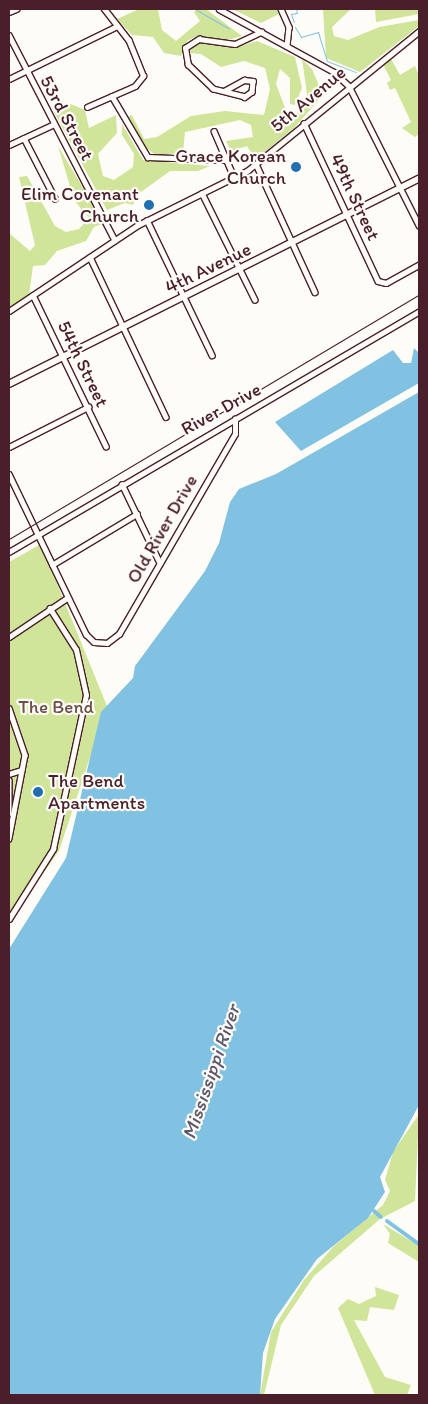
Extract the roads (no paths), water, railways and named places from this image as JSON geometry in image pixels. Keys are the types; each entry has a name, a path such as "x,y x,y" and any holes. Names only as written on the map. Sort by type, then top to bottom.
{"main road":[{"name":"4th Avenue","path":"9,383 403,190 419,180"}],"street":[{"path":"9,12 16,9"},
{"path":"87,108 143,79 129,41 104,9"},
{"path":"219,9 334,72 349,86 419,225"},
{"path":"281,9 289,27 287,46"},
{"path":"9,78 117,26"},
{"name":"5th Avenue","path":"9,311 147,220 234,177 256,164 419,30"},
{"path":"224,91 244,80 253,81 252,92 245,97 213,88 191,68 185,48 198,39 235,44 261,32"},
{"name":"53rd Street","path":"9,35 52,125 115,240"},
{"path":"112,96 148,157 226,160"},
{"name":"49th Street","path":"304,123 380,283 419,265"},
{"path":"9,145 52,125"},
{"path":"214,131 234,177"},
{"path":"24,138 55,198"},
{"path":"256,164 315,292"},
{"path":"202,193 255,300"},
{"path":"147,220 212,355"},
{"path":"90,257 166,417"},
{"name":"54th Street","path":"33,295 106,446"},
{"name":"River Drive","path":"9,552 419,311"},
{"path":"9,447 88,407"},
{"name":"Old River Drive","path":"67,598 86,634 100,643 119,634 235,434 235,419"},
{"path":"9,477 67,598 9,637"},
{"path":"122,484 160,563"},
{"path":"52,565 137,514"},
{"path":"9,919 53,849 86,695 76,650 50,609"},
{"path":"9,708 23,744 16,817 9,838"},
{"path":"9,774 21,770"},
{"path":"9,780 9,813"}],"water":[{"path":"414,348 419,353 419,383 301,451 275,422 393,350 403,363 411,363"},
{"name":"Mississippi River","path":"419,392 419,1105 380,1177 385,1192 368,1218 317,1259 275,1319 263,1353 260,1395 9,1395 9,949 66,858 101,712 133,678 135,666 205,571 219,543 230,502 239,489 276,474"}],"waterway":[{"path":"195,9 229,29"},
{"path":"294,22 291,14 297,13 296,9"},
{"path":"295,27 301,37 318,32 327,61 356,72"},
{"path":"374,1211 381,1217"},
{"path":"387,1221 419,1244"}],"railway":[{"path":"9,539 419,295"}],"place":[{"name":"Grace Korean Church","path":"296,167"},
{"name":"Elim Covenant Church","path":"149,205"},
{"name":"The Bend Apartments","path":"38,792"}],"park label":[{"name":"The Bend","path":"56,707"}]}
